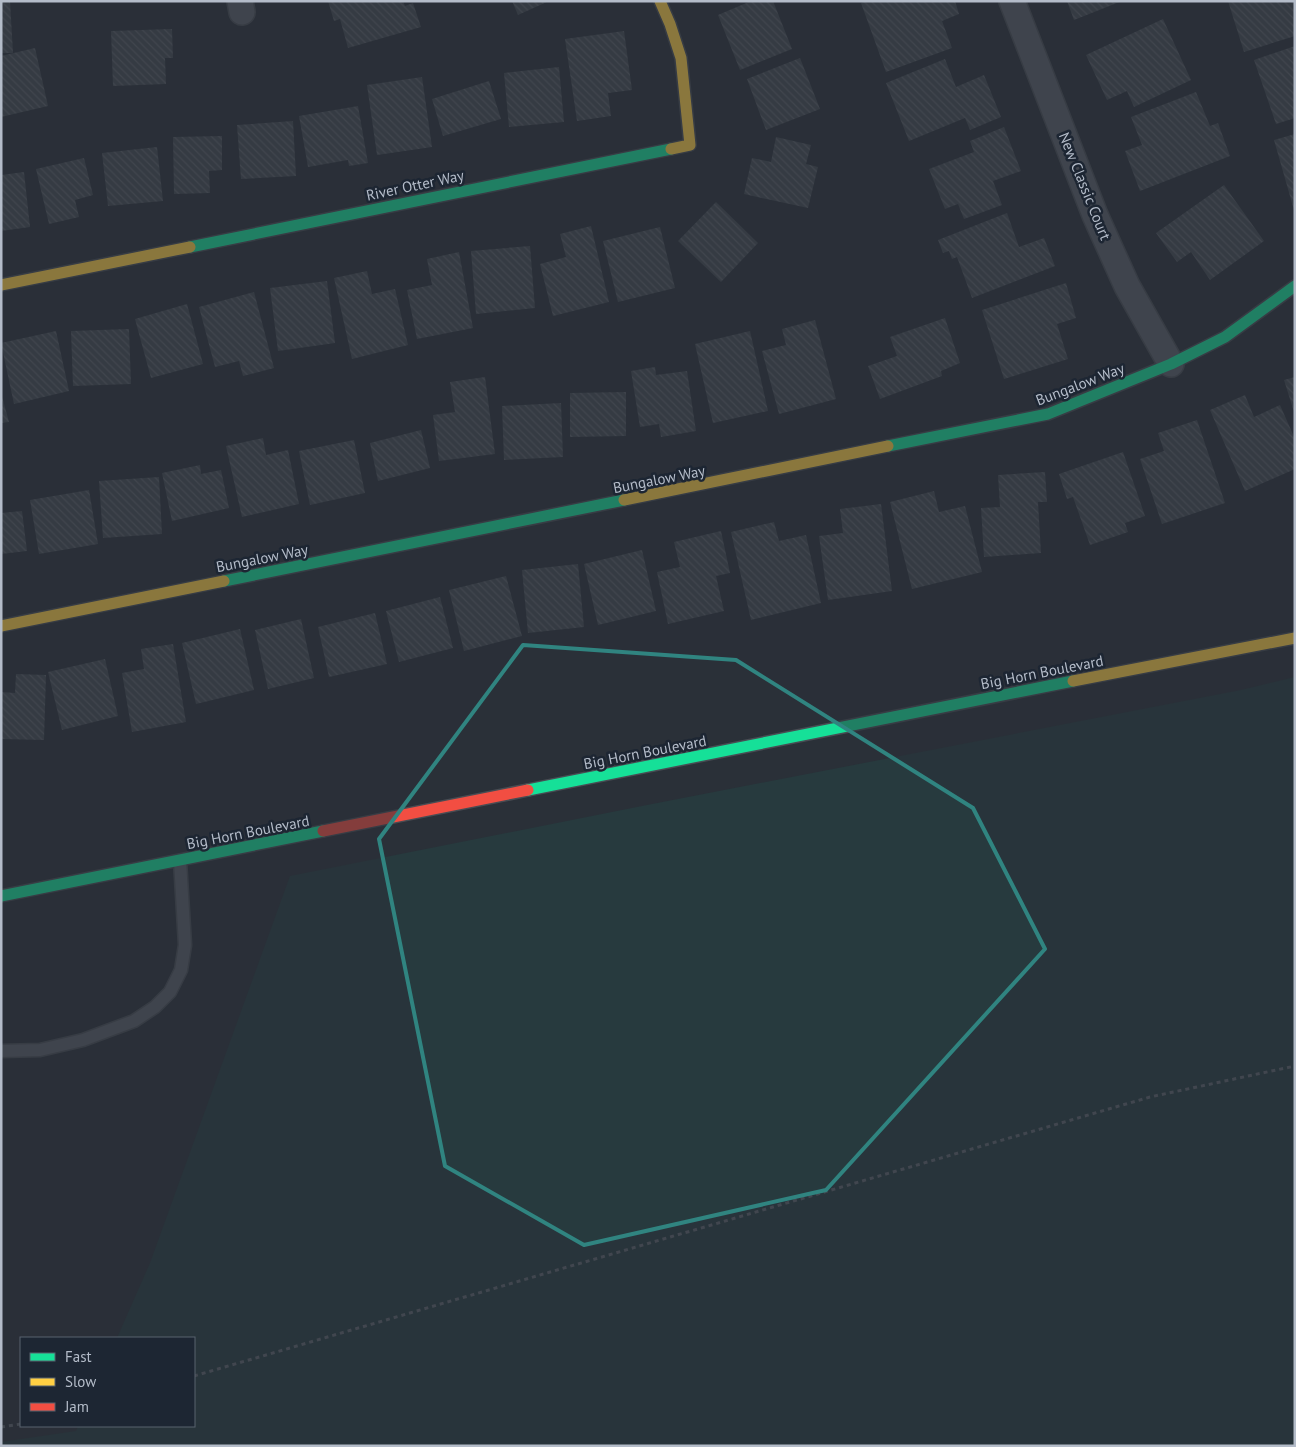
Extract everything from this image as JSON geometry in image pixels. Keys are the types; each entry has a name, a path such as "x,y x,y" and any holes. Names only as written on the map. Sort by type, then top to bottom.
{"street":[{"name":"River Otter Way","path":"1,285 690,144 681,58 660,1"},
{"name":"New Classic Court","path":"1012,1 1095,215 1127,286 1171,364"},
{"name":"Bungalow Way","path":"1,626 1048,414 1171,364 1225,337 1295,286"},
{"name":"Big Horn Boulevard","path":"1,896 1295,638"}],"lane":[{"path":"1,1051 40,1050 83,1040 134,1021 155,1007 170,992 180,970 185,945 180,860"}],"path":[{"path":"195,1376 1150,1097 1295,1066"},
{"path":"1,1427 20,1424"}],"highlighted area":[{"path":"523,645 736,660 973,808 1045,949 826,1190 584,1245 445,1166 379,839"}],"green space":[{"path":"1295,677 1295,1446 1,1446 1,1442 76,1431 78,1427 195,1427 195,1337 117,1337 150,1263 290,876 1241,690"}],"building":[{"path":"1,1 10,1 13,53 1,53"},
{"path":"328,1 403,1 405,6 413,3 421,27 348,48 340,19 334,21"},
{"path":"512,1 549,1 518,15"},
{"path":"751,1 773,1 792,49 740,70 718,15"},
{"path":"865,1 955,1 959,14 942,21 952,48 886,72 861,3"},
{"path":"1067,1 1122,1 1074,20"},
{"path":"1228,1 1295,1 1295,36 1244,52"},
{"path":"1163,19 1191,80 1134,107 1127,91 1107,100 1086,55"},
{"path":"172,29 173,58 165,58 166,84 113,86 111,31"},
{"path":"624,31 632,90 608,93 611,116 577,121 565,39"},
{"path":"1295,46 1295,118 1276,124 1254,60"},
{"path":"35,48 48,106 1,117 1,56"},
{"path":"800,58 820,109 766,130 747,79"},
{"path":"945,59 956,87 984,75 1001,117 970,130 965,118 909,141 886,83"},
{"path":"559,67 564,122 509,127 504,73"},
{"path":"422,77 432,147 377,155 367,85"},
{"path":"489,81 501,119 443,136 432,99"},
{"path":"1196,92 1210,126 1218,123 1230,156 1140,191 1125,151 1142,145 1131,117"},
{"path":"358,106 368,163 349,166 348,160 308,167 299,116"},
{"path":"293,121 296,176 241,179 237,125"},
{"path":"1004,127 1021,171 993,181 1002,205 964,219 958,204 945,209 929,169 974,152 970,141"},
{"path":"1295,134 1295,210 1294,210 1274,140"},
{"path":"222,136 222,170 209,171 210,193 174,194 173,137"},
{"path":"776,137 811,145 806,164 818,167 808,208 744,194 752,158 771,162"},
{"path":"157,147 163,201 108,206 102,153"},
{"path":"84,158 93,195 75,200 79,217 49,224 36,169"},
{"path":"24,172 30,227 1,231 1,175"},
{"path":"1224,185 1264,241 1210,280 1191,252 1177,262 1156,233"},
{"path":"716,202 758,243 721,282 678,241"},
{"path":"1007,213 1019,247 1044,238 1055,266 972,298 957,257 952,259 949,251 943,253 938,240"},
{"path":"591,226 609,302 553,316 540,264 566,257 560,234"},
{"path":"660,227 675,288 618,302 603,241"},
{"path":"530,246 535,308 476,314 471,251"},
{"path":"459,252 473,328 417,339 407,290 432,285 427,259"},
{"path":"367,271 372,294 395,289 408,345 352,359 334,278"},
{"path":"327,281 335,343 278,351 270,288"},
{"path":"1066,283 1076,318 1057,324 1068,359 1004,379 982,310"},
{"path":"254,292 274,368 243,376 239,361 215,367 199,307"},
{"path":"187,304 203,364 151,378 135,319"},
{"path":"945,318 960,363 941,371 942,376 880,399 868,366 897,356 890,337"},
{"path":"815,320 836,399 779,414 762,351 786,345 782,329"},
{"path":"129,329 131,384 73,386 71,331"},
{"path":"56,331 69,391 14,404 1,343"},
{"path":"750,331 768,411 713,423 695,344"},
{"path":"655,367 656,375 687,371 696,431 661,437 659,424 640,427 631,371"},
{"path":"485,377 495,454 439,461 433,415 455,412 450,382"},
{"path":"1295,377 1295,412 1294,412 1284,380"},
{"path":"626,392 626,436 570,437 570,393"},
{"path":"1,393 9,422 1,423"},
{"path":"1245,395 1254,417 1280,405 1295,439 1295,469 1245,491 1210,410"},
{"path":"561,403 563,457 504,460 502,406"},
{"path":"1197,420 1225,503 1162,524 1140,459 1164,451 1158,433"},
{"path":"421,430 430,468 378,481 370,443"},
{"path":"263,438 266,455 288,450 299,504 242,517 226,446"},
{"path":"354,440 365,493 310,505 299,451"},
{"path":"1123,452 1145,516 1125,523 1128,532 1090,545 1073,497 1067,499 1059,474"},
{"path":"200,465 201,474 221,470 229,508 172,521 162,473"},
{"path":"1045,472 1047,502 1038,502 1041,553 984,557 981,508 1000,507 998,475"},
{"path":"159,477 162,534 103,538 99,481"},
{"path":"89,490 98,544 39,554 30,500"},
{"path":"934,491 939,512 965,506 982,572 912,589 890,502"},
{"path":"881,504 892,591 828,600 819,536 843,533 840,509"},
{"path":"22,511 27,551 1,554 1,513"},
{"path":"774,522 779,541 806,535 821,603 751,620 731,532"},
{"path":"721,531 730,573 716,576 724,611 668,624 657,572 680,567 674,542"},
{"path":"642,550 656,611 598,625 584,564"},
{"path":"578,564 584,627 528,633 522,570"},
{"path":"506,576 522,636 464,651 449,590"},
{"path":"440,597 453,648 399,662 386,611"},
{"path":"375,613 387,664 329,677 318,627"},
{"path":"301,619 314,678 268,689 255,630"},
{"path":"240,629 254,690 196,704 182,643"},
{"path":"173,644 186,722 132,732 122,673 144,669 141,649"},
{"path":"105,659 118,716 62,730 48,672"},
{"path":"16,674 46,675 44,740 1,739 1,692 15,693"}],"traffic: fast":[{"path":"190,247 671,149"},
{"path":"888,446 1048,414 1171,364 1225,337 1295,286"},
{"path":"224,581 624,500"},
{"path":"528,790 1073,681"},
{"path":"1,896 323,831"}],"traffic: slow":[{"path":"660,1 681,58 690,145 671,149"},
{"path":"1,285 190,247"},
{"path":"624,500 888,446"},
{"path":"1,626 224,581"},
{"path":"1073,681 1295,638"}],"traffic: jam":[{"path":"323,831 528,790"}]}
